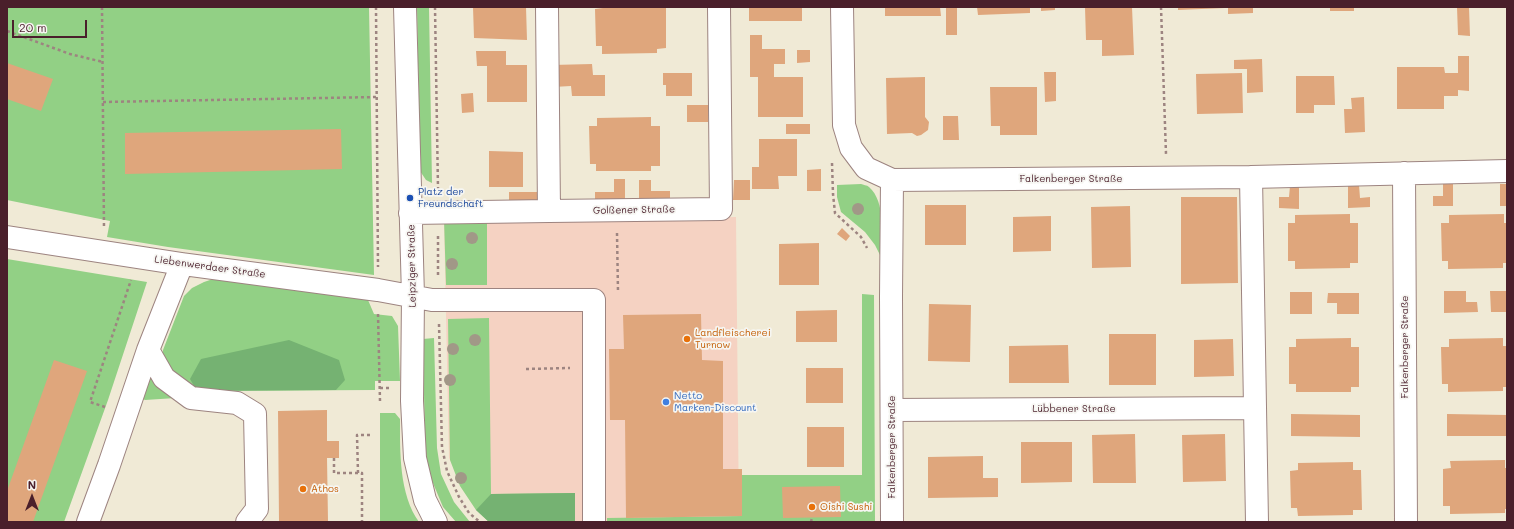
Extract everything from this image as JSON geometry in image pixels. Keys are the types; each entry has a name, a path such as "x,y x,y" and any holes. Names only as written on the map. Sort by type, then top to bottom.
{"street":[{"name":"Leipziger Straße","path":"405,7 413,296 412,401 415,458 425,500 436,522"},
{"path":"410,213 549,211 547,7"},
{"name":"Golßener Straße","path":"549,211 720,209 719,7"},
{"name":"Falkenberger Straße","path":"842,7 844,124 851,148 866,168 892,180 1167,179 1507,171"},
{"name":"Falkenberger Straße","path":"1404,173 1406,522"},
{"path":"1251,177 1257,522"},
{"name":"Falkenberger Straße","path":"892,180 892,522"},
{"name":"Liebenwerdaer Straße","path":"7,237 182,264 378,290 439,300 594,300 594,368"},
{"path":"88,522 148,350 182,264"},
{"path":"148,350 164,378 191,398 237,402 255,414 257,509 247,522"},
{"path":"594,368 594,522"},
{"name":"Lübbener Straße","path":"892,410 1255,408"}],"path":[{"path":"102,7 104,102 104,252"},
{"path":"376,7 377,307 380,401"},
{"path":"435,7 442,447 446,471 459,498 469,513 480,522"},
{"path":"1161,7 1167,179"},
{"path":"7,31 70,54 103,62"},
{"path":"104,102 377,97"},
{"path":"832,163 835,213 861,238 868,250"},
{"path":"377,168 383,168"},
{"path":"617,233 618,300"},
{"path":"109,409 90,402 133,276"},
{"path":"526,368 594,368"},
{"path":"358,473 357,435 370,435"},
{"path":"334,458 334,473 362,473 362,522"}],"shaded area":[{"path":"736,217 739,522 495,522 473,505 449,458 444,220"}],"green space":[{"path":"7,7 369,7 374,275 168,247 107,237 110,221 7,200"},
{"path":"417,7 429,7 432,183 426,180 420,171"},
{"path":"861,184 869,187 874,193 881,211 882,259 875,245 865,232 841,212 837,197 837,185"},
{"path":"444,219 487,219 487,285 446,285"},
{"path":"7,259 147,282 108,400 64,522 7,522"},
{"path":"213,279 368,300 374,314 392,316 398,326 400,381 375,381 375,390 197,391 181,384 163,361 163,350 184,296 192,288"},
{"path":"862,294 874,295 875,522 607,522 607,518 742,516 742,475 862,475"},
{"path":"489,318 491,494 575,493 575,522 489,522 476,510 460,486 450,460 448,319"},
{"path":"434,338 437,448 441,474 454,502 470,522 456,522 443,507 430,476 425,448 423,339"},
{"path":"289,340 339,360 345,380 336,390 197,391 190,379 201,359"},
{"path":"147,365 176,398 145,400 139,397"},
{"path":"380,413 395,413 400,419 400,445 404,486 412,511 419,522 380,522"},
{"path":"575,493 575,522 489,522 476,510 491,494"}],"building":[{"path":"473,7 526,7 527,40 474,38"},
{"path":"603,7 666,8 666,48 657,49 657,53 602,54 602,46 596,46 595,9"},
{"path":"749,7 802,7 802,21 749,21"},
{"path":"885,7 940,7 941,16 885,16"},
{"path":"946,7 957,7 957,35 946,35"},
{"path":"977,7 1030,7 1030,13 978,15"},
{"path":"1041,7 1055,7 1055,10 1041,11"},
{"path":"1085,7 1132,7 1134,55 1102,56 1102,40 1086,40"},
{"path":"1178,7 1225,7 1225,8 1178,10"},
{"path":"1228,7 1253,7 1253,13 1228,14"},
{"path":"1330,7 1354,7 1354,11 1330,11"},
{"path":"1457,7 1469,7 1470,36 1458,35"},
{"path":"750,35 762,35 762,49 785,49 785,64 774,64 774,77 803,77 803,117 758,117 758,77 750,77"},
{"path":"797,50 810,50 810,62 797,63"},
{"path":"476,51 506,51 506,65 527,65 527,102 487,102 487,66 477,66"},
{"path":"1458,56 1469,56 1469,91 1458,90 1458,96 1444,96 1444,109 1397,109 1397,67 1444,67 1445,73 1458,73"},
{"path":"1262,59 1263,92 1247,93 1247,69 1234,69 1234,60"},
{"path":"7,63 53,79 41,111 7,99"},
{"path":"592,64 593,75 605,75 605,96 572,96 571,86 553,87 552,65"},
{"path":"1044,72 1056,72 1056,101 1045,102"},
{"path":"663,73 692,73 692,96 666,96 666,85 663,85"},
{"path":"1242,73 1243,113 1197,114 1196,74"},
{"path":"1296,76 1334,76 1335,105 1314,105 1314,113 1296,113"},
{"path":"925,77 925,117 929,122 928,130 917,136 912,133 887,134 886,78"},
{"path":"990,87 1037,87 1037,135 1000,135 1000,126 991,126"},
{"path":"473,93 474,112 462,113 461,94"},
{"path":"1364,97 1365,132 1345,133 1344,109 1352,109 1351,98"},
{"path":"687,105 708,105 708,122 687,122"},
{"path":"943,116 958,116 959,140 943,140"},
{"path":"651,117 651,126 660,126 660,166 651,166 651,171 596,171 596,164 590,164 589,126 597,126 597,118"},
{"path":"786,124 810,124 810,134 786,134"},
{"path":"341,129 342,169 125,174 125,133"},
{"path":"759,139 797,139 797,176 778,176 779,189 752,189 752,167 759,167"},
{"path":"489,151 523,152 523,187 489,187"},
{"path":"821,169 821,191 807,191 807,170"},
{"path":"614,179 625,179 625,203 595,203 595,192 614,192"},
{"path":"639,180 651,180 651,191 670,191 670,203 639,203"},
{"path":"734,180 750,180 750,200 733,200"},
{"path":"1443,184 1453,184 1453,206 1433,206 1433,196 1443,196"},
{"path":"1500,184 1507,184 1507,206 1500,206"},
{"path":"1348,185 1359,185 1360,198 1370,197 1370,207 1348,208"},
{"path":"1290,186 1299,186 1299,209 1279,208 1279,197 1289,197"},
{"path":"509,192 540,192 540,206 509,206"},
{"path":"1181,197 1237,197 1238,283 1181,284"},
{"path":"925,205 966,205 966,245 925,245"},
{"path":"1130,206 1131,267 1092,268 1091,207"},
{"path":"1350,214 1350,223 1358,223 1358,263 1350,263 1350,268 1295,269 1295,261 1288,261 1288,223 1295,223 1295,215"},
{"path":"1504,214 1504,223 1507,223 1507,263 1503,263 1503,268 1448,269 1448,261 1442,261 1441,223 1449,223 1449,215"},
{"path":"1051,216 1051,251 1013,252 1013,217"},
{"path":"842,228 850,236 846,241 837,234"},
{"path":"819,243 819,285 779,285 779,244"},
{"path":"1444,291 1466,291 1466,302 1477,302 1478,312 1444,313"},
{"path":"1490,291 1507,291 1507,312 1491,312"},
{"path":"1290,292 1312,292 1312,314 1290,314"},
{"path":"1328,293 1359,293 1359,314 1337,314 1337,303 1327,303"},
{"path":"929,304 971,305 970,362 928,361"},
{"path":"837,310 837,342 796,342 796,311"},
{"name":"Netto Marken-Discount","path":"701,314 702,360 723,361 723,469 742,469 742,516 626,518 625,420 610,420 609,349 624,349 623,315"},
{"path":"1109,334 1156,334 1156,385 1109,385"},
{"path":"1351,338 1351,347 1359,347 1359,387 1351,387 1351,392 1296,392 1296,384 1289,384 1289,347 1296,347 1296,339"},
{"path":"1503,338 1503,346 1507,346 1507,387 1503,387 1503,391 1448,392 1448,384 1442,384 1441,347 1449,347 1449,339"},
{"path":"1233,339 1234,376 1194,377 1194,340"},
{"path":"1068,345 1069,383 1009,383 1009,346"},
{"path":"54,360 87,371 33,522 7,522 7,491"},
{"path":"806,368 843,368 843,403 806,403"},
{"name":"Athos","path":"327,410 327,441 339,441 339,458 327,458 328,521 279,521 278,411"},
{"path":"1291,414 1360,415 1360,437 1291,436"},
{"path":"1447,414 1507,415 1507,436 1447,436"},
{"path":"807,427 844,427 844,467 807,467"},
{"path":"1135,434 1136,483 1093,483 1092,435"},
{"path":"1225,434 1226,481 1183,482 1182,435"},
{"path":"1021,442 1072,442 1072,482 1021,483"},
{"path":"983,456 983,478 998,478 998,497 928,498 928,457"},
{"path":"1505,460 1505,468 1507,468 1507,509 1505,509 1505,513 1450,514 1450,506 1443,506 1443,469 1451,468 1450,461"},
{"path":"1353,462 1353,470 1361,470 1362,510 1353,510 1353,515 1298,516 1297,508 1291,508 1290,471 1298,470 1298,463"},
{"path":"840,486 841,517 783,518 782,487"}],"place":[{"name":"Platz der Freundschaft","path":"410,198"},
{"name":"Landfleischerei Turnow","path":"687,339"},
{"name":"Netto Marken-Discount","path":"666,402"},
{"name":"Athos","path":"303,489"},
{"name":"Oishi Sushi","path":"812,507"}]}
